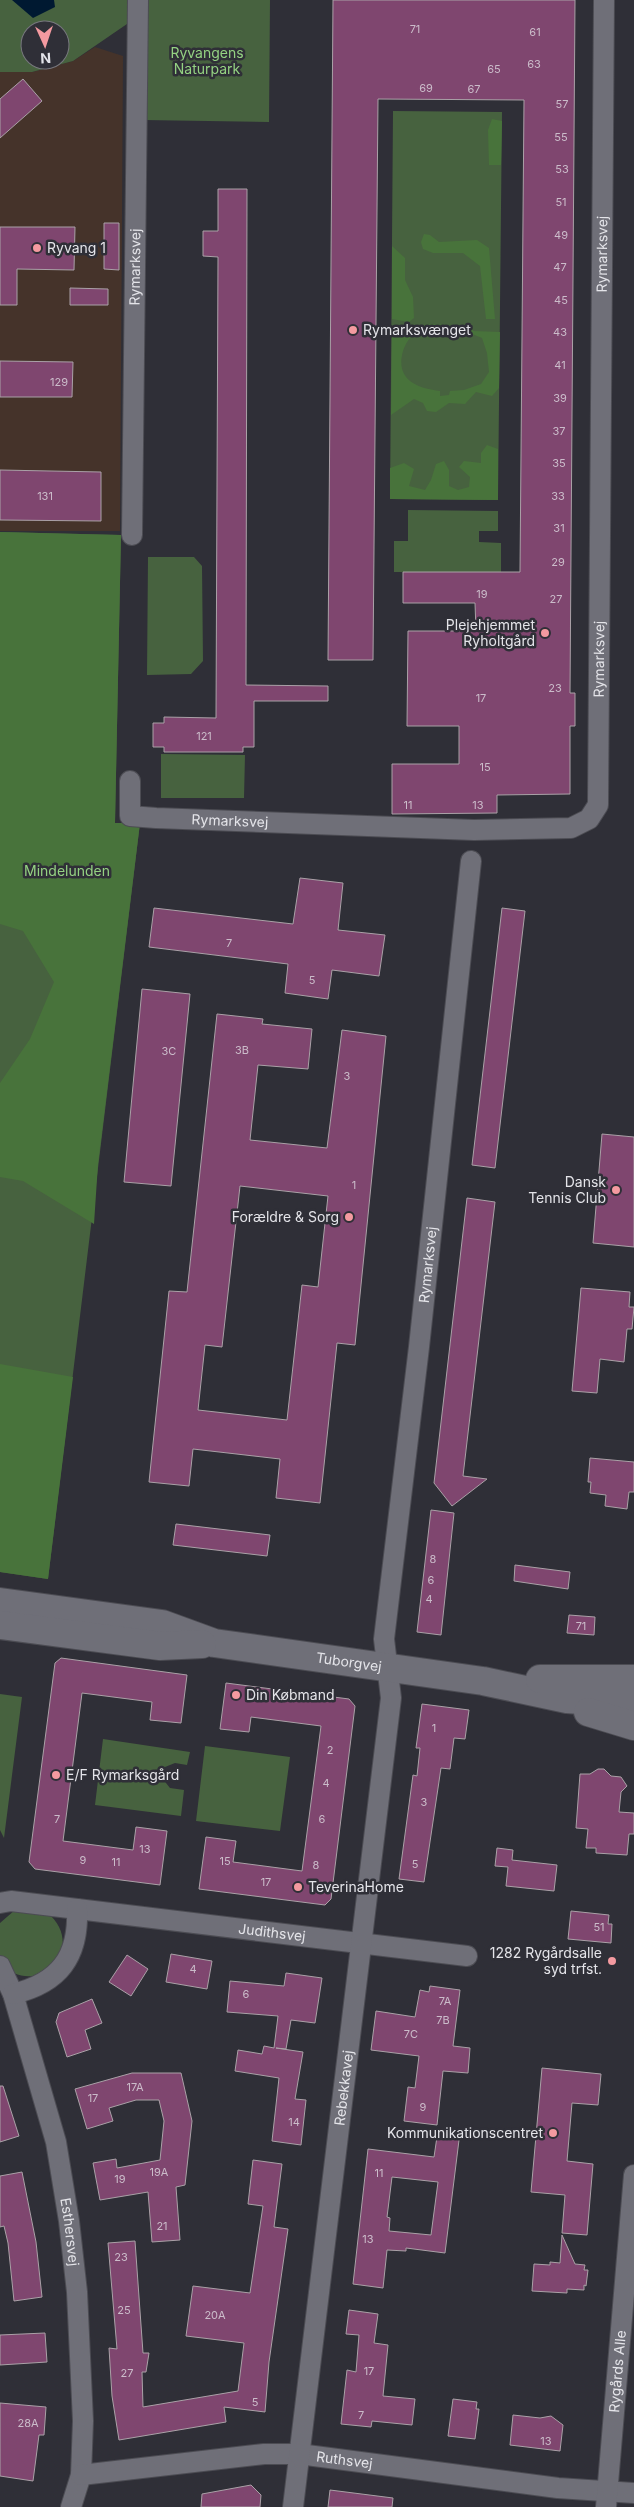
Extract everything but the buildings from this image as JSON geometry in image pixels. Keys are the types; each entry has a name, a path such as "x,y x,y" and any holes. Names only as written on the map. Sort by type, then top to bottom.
{"street":[{"name":"Rymarksvej","path":"132,535 138,0"},
{"name":"Rymarksvej","path":"130,781 130,816 166,818 474,830 571,828 589,819 598,805 604,0"},
{"name":"Rymarksvej","path":"388,1667 384,1639 419,1347 471,861"},
{"name":"Tuborgvej","path":"0,1602 162,1624 214,1643"},
{"name":"Tuborgvej","path":"0,1625 160,1646 214,1643 483,1681 567,1699 634,1704"},
{"name":"Rebekkavej","path":"293,2507 391,1698 388,1667"},
{"name":"Tuborgvej","path":"483,1681 534,1678 600,1681 634,1679"},
{"path":"483,1681 634,1726"},
{"name":"Judithsvej","path":"0,1903 11,1901 466,1956"},
{"path":"13,1994 32,1989 50,1979 64,1966 73,1948 78,1929 77,1909"},
{"name":"Esthersvej","path":"0,1966 13,1994 56,2142 69,2221 77,2292 82,2366 81,2475 71,2507"},
{"name":"Rygårds Alle","path":"607,2500 634,2175"},
{"name":"Ruthsvej","path":"81,2475 264,2454 299,2454 558,2488 607,2500 634,2493"}],"shaded area":[{"path":"95,47 123,56 120,531 0,531 0,72 70,70 70,62"}],"green space":[{"name":"Ryvangens Naturpark","path":"0,0 270,0 269,122 143,120 143,13 70,62 70,20 20,20 20,70 39,70 32,72 0,72"},
{"path":"393,111 502,112 498,500 390,499"},
{"path":"492,119 502,121 501,165 489,165 488,130"},
{"path":"424,234 430,235 439,242 477,240 489,248 495,319 486,319 480,266 463,253 433,253 423,249 421,242"},
{"path":"392,246 405,258 405,280 413,297 414,318 409,322 392,319"},
{"path":"430,324 473,326 473,331 500,332 499,388 492,396 476,392 465,404 449,403 436,412 427,411 423,403 414,399 391,415 392,334 400,329","holes":["440,327 450,327 451,331 467,332 482,338 487,353 489,372 481,384 464,390 450,391 449,395 440,396 440,391 431,390 410,380 402,369 401,361 405,345 414,335 422,331 439,331"]},
{"path":"487,445 498,449 498,500 390,499 390,468 404,463 414,469 409,486 425,490 431,480 436,464 444,461 449,470 449,486 458,490 469,487 470,477 459,467 464,461 481,463 481,453"},
{"path":"408,510 498,511 498,531 479,531 479,542 501,543 501,572 394,572 394,541 408,541"},
{"name":"Mindelunden","path":"0,532 121,535 115,823 140,823 48,1579 0,1572"},
{"name":"Mindelunden","path":"0,532 121,535 115,823 140,823 98,1164 94,1224 23,1181 0,1177 0,1083 30,1039 54,982 23,931 0,924"},
{"path":"148,557 194,557 202,566 203,661 191,674 147,675"},
{"path":"161,754 245,755 244,798 161,798"},
{"path":"0,1364 73,1377 48,1579 0,1572"},
{"path":"0,1694 22,1697 4,1838 0,1830"},
{"path":"103,1739 190,1752 187,1765 175,1763 165,1767 162,1778 170,1788 184,1790 181,1816 95,1805"},
{"path":"205,1746 290,1757 280,1831 196,1821"},
{"path":"15,1910 47,1912 59,1926 63,1941 60,1955 53,1966 42,1974 28,1976 14,1973 0,1962 0,1923"}],"water":[{"path":"12,0 54,0 55,7 33,18"}],"place":[{"name":"Ryvang 1","path":"37,248"},
{"name":"Rymarksvænget","path":"353,330"},
{"name":"Plejehjemmet Ryholtgård","path":"545,633"},
{"name":"Dansk Tennis Club","path":"616,1190"},
{"name":"Forældre & Sorg","path":"349,1217"},
{"name":"Din Købmand","path":"236,1695"},
{"name":"E/F Rymarksgård","path":"56,1775"},
{"name":"TeverinaHome","path":"298,1887"},
{"name":"1282 Rygårdsalle syd trfst.","path":"612,1961"},
{"name":"Kommunikationscentret","path":"553,2133"}]}
